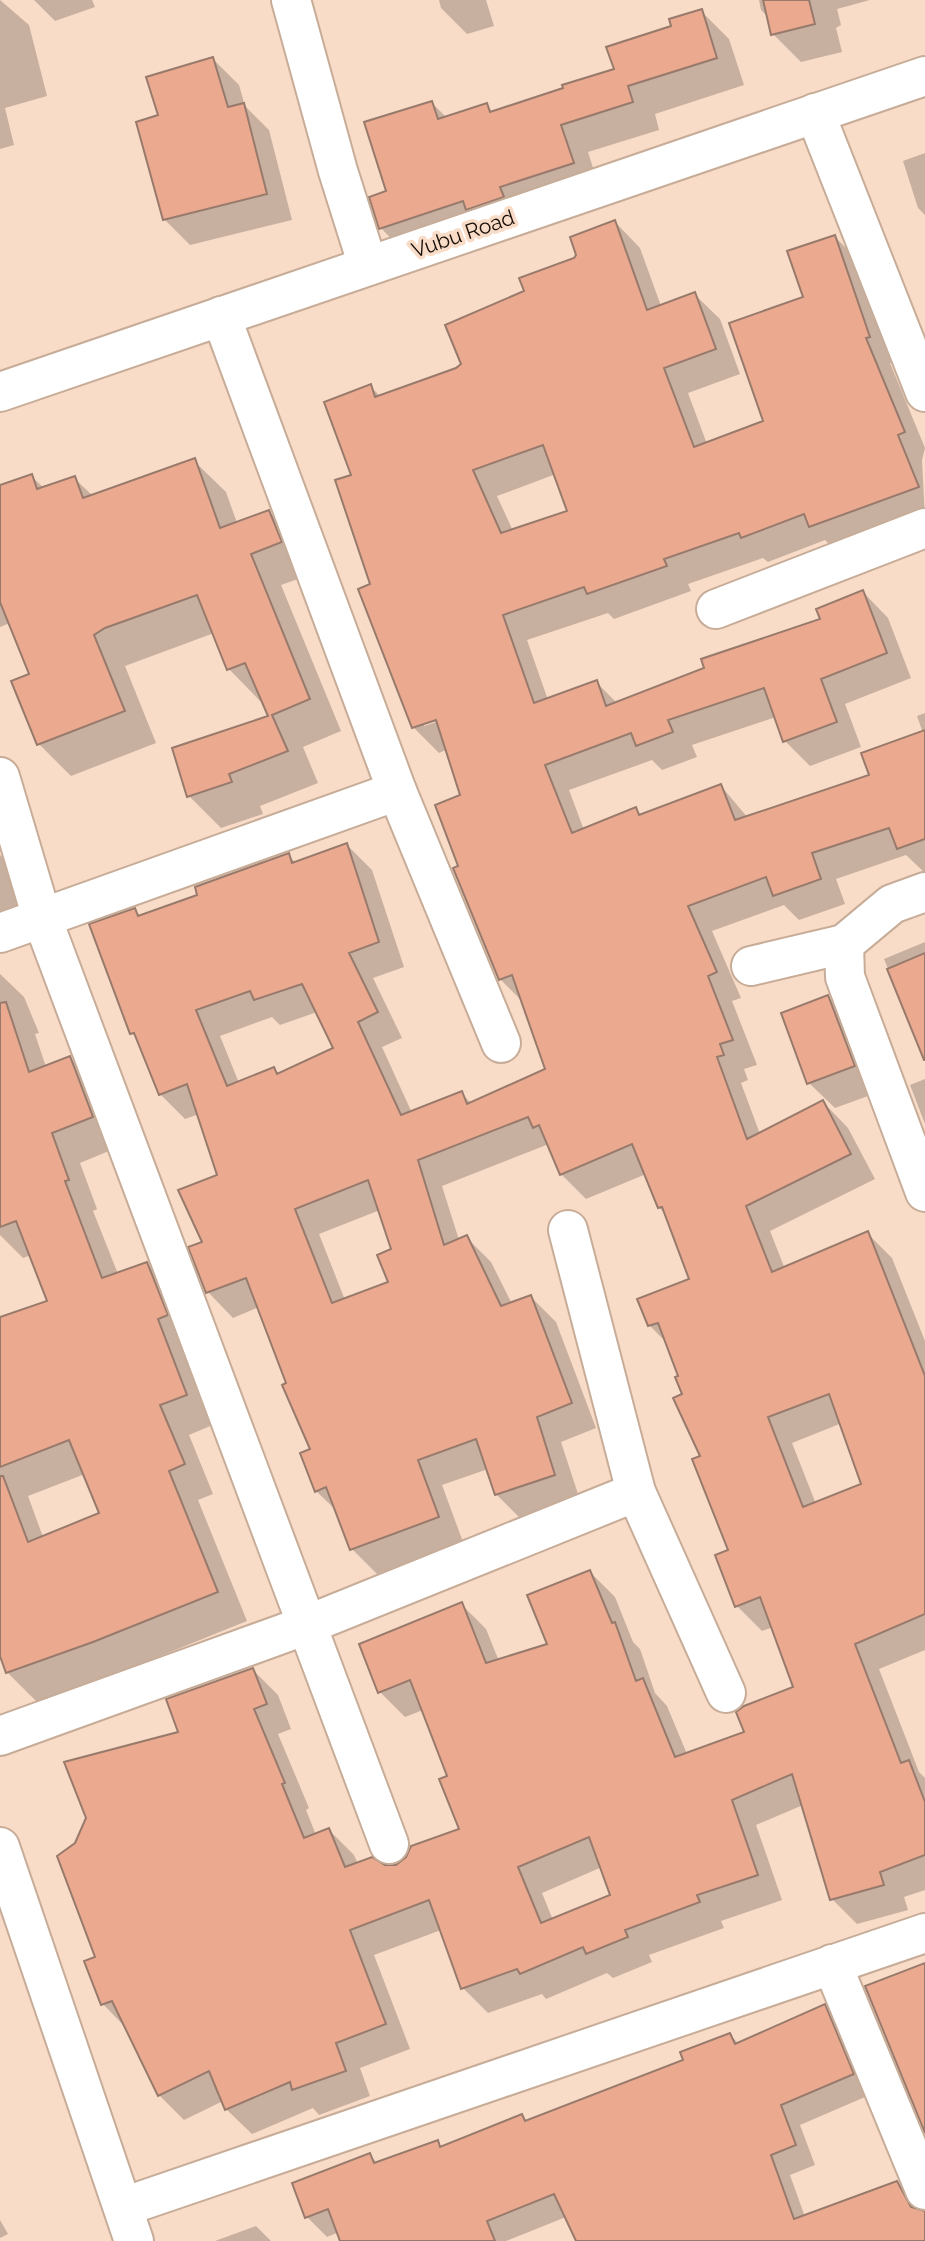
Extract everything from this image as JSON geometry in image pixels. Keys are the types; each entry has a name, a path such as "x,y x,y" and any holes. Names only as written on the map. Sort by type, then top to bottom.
{"street":[{"path":"291,0 338,171 368,267"},
{"name":"Vubu Road","path":"0,392 925,76"},
{"path":"815,113 925,392"},
{"path":"221,316 397,792 501,1043"},
{"path":"716,608 925,528"},
{"path":"0,776 42,918 304,1626 389,1844"},
{"path":"0,933 397,792"},
{"path":"751,966 844,944 892,904 925,892"},
{"path":"844,944 845,977 925,1192"},
{"path":"568,1230 636,1492 726,1693"},
{"path":"0,1736 304,1626 636,1492"},
{"path":"0,1847 128,2224 832,1964 925,1933"},
{"path":"832,1964 925,2190"}],"building":[{"path":"763,0 809,0 815,24 771,35"},
{"path":"702,9 717,58 628,86 633,102 561,125 574,163 500,187 504,197 466,210 463,201 379,229 369,197 386,191 364,122 432,101 438,119 487,103 490,112 563,88 562,85 614,69 606,47 671,26 669,19"},
{"path":"213,57 228,107 244,103 267,194 163,220 136,122 158,115 146,77"},
{"path":"615,220 647,310 695,292 716,349 664,368 694,447 763,421 729,323 803,297 787,251 835,235 870,337 866,338 905,432 898,435 919,487 809,527 804,514 741,538 739,533 664,559 667,566 587,594 584,587 503,615 534,703 597,680 606,706 704,668 701,659 820,619 816,609 863,590 887,653 821,679 837,722 783,742 764,688 668,720 673,732 636,746 631,733 545,765 572,833 636,807 639,815 721,784 735,820 869,775 861,753 925,730 925,839 897,849 889,828 812,853 821,879 773,896 766,877 688,906 717,972 708,976 733,1040 720,1044 724,1055 717,1057 747,1139 823,1100 851,1154 746,1206 772,1272 868,1231 925,1376 925,1614 855,1644 901,1763 909,1760 925,1802 925,1855 880,1872 884,1885 830,1900 792,1774 732,1800 758,1875 697,1895 700,1902 625,1930 628,1937 586,1954 583,1947 520,1974 517,1969 461,1989 429,1900 350,1930 386,2024 336,2043 346,2071 292,2090 290,2082 225,2110 209,2071 158,2096 112,2001 101,2005 84,1961 95,1957 57,1856 75,1843 86,1818 64,1762 178,1732 166,1699 253,1668 267,1704 254,1709 285,1783 282,1784 304,1838 329,1828 345,1867 372,1857 385,1865 396,1865 406,1857 411,1846 459,1829 439,1779 447,1776 410,1680 378,1693 359,1644 462,1602 486,1663 547,1644 527,1595 590,1570 612,1623 615,1622 636,1681 643,1678 675,1757 744,1732 736,1712 744,1706 793,1687 760,1597 735,1607 715,1555 728,1550 692,1459 700,1456 673,1398 682,1394 675,1377 678,1376 658,1323 648,1326 637,1299 689,1279 662,1207 658,1208 632,1144 560,1175 539,1125 533,1128 528,1117 418,1160 444,1245 467,1235 501,1306 531,1295 572,1403 537,1417 555,1475 495,1495 476,1439 418,1460 439,1517 350,1550 326,1487 315,1492 300,1453 310,1449 282,1385 286,1383 246,1278 206,1293 188,1247 202,1242 178,1190 217,1175 187,1084 159,1095 134,1033 130,1034 89,924 135,908 138,916 197,895 195,887 289,853 292,863 347,843 379,942 349,953 378,1012 358,1022 401,1115 462,1091 467,1104 545,1069 512,975 499,980 453,868 458,866 435,805 460,795 436,720 412,728 358,589 370,584 335,480 351,475 324,402 371,384 375,397 456,368 461,364 445,325 524,291 519,278 574,258 576,255 570,237","holes":["543,445 567,511 501,533 473,470","302,984 333,1048 277,1074 274,1067 227,1086 196,1010 250,991 254,1000","368,1180 391,1249 377,1255 388,1282 332,1303 295,1209","829,1394 861,1484 803,1507 768,1417","589,1837 610,1895 541,1923 518,1867"]},
{"path":"195,458 220,528 269,510 282,542 251,554 310,699 272,715 288,751 229,774 232,782 187,797 172,748 268,716 245,663 227,670 197,595 105,628 94,635 125,711 37,745 11,681 29,674 0,602 0,485 32,474 37,489 75,476 83,498"},
{"path":"925,953 925,1060 924,1060 887,969"},
{"path":"828,995 855,1066 807,1084 781,1013"},
{"path":"6,1002 29,1072 70,1056 93,1117 52,1133 69,1180 65,1181 102,1278 147,1262 168,1315 158,1319 187,1395 160,1405 185,1464 169,1471 218,1592 6,1673 0,1656 0,1476 3,1476 28,1542 99,1513 69,1440 0,1467 0,1317 47,1301 16,1221 0,1227 0,1003"},
{"path":"925,1963 925,2133 865,1986"},
{"path":"825,2004 854,2074 781,2105 796,2145 771,2155 794,2219 897,2181 911,2207 925,2211 925,2241 576,2241 554,2194 487,2221 495,2241 340,2241 328,2209 305,2218 292,2183 370,2153 374,2163 438,2140 440,2147 522,2114 525,2121 683,2060 680,2052 730,2033 735,2044"}]}
